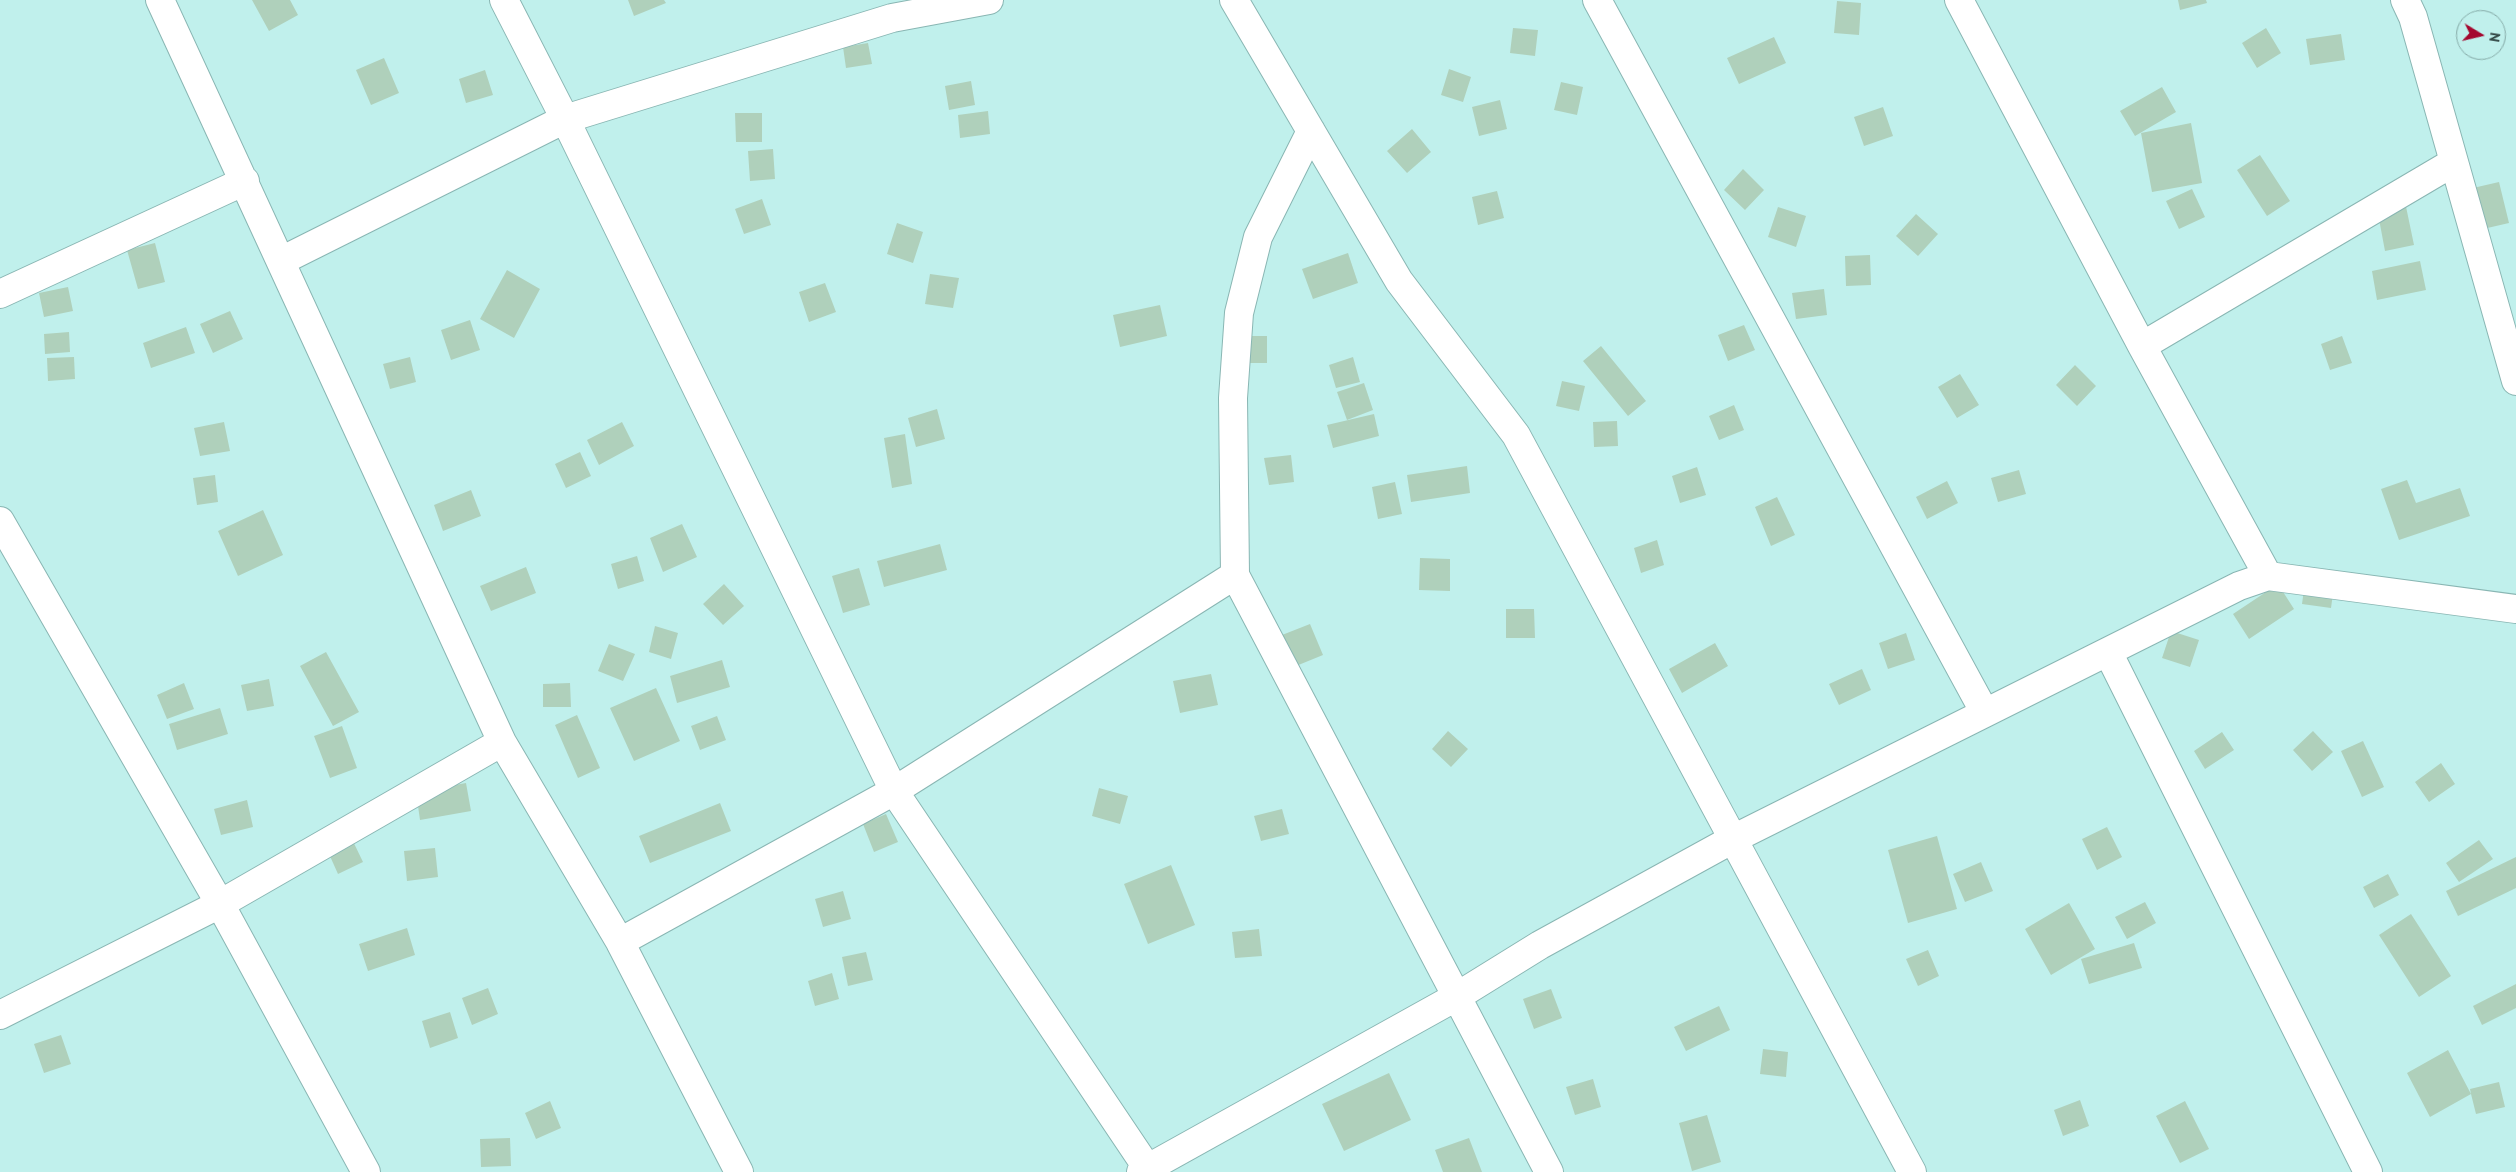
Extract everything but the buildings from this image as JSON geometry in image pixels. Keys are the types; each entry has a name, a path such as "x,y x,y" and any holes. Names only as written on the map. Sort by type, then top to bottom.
{"street":[{"path":"160,0 502,742 620,942 739,1172"},
{"path":"504,0 566,119 894,791 1146,1171 1456,997 1540,945 1734,839 2239,586 2268,576 2516,609"},
{"path":"281,260 566,119 885,9 989,0"},
{"path":"1234,0 1399,281 1516,436 1912,1172"},
{"path":"1597,0 1985,713"},
{"path":"1959,0 2142,346 2268,576"},
{"path":"2406,0 2413,17 2516,381"},
{"path":"1311,131 1258,237 1239,313 1233,398 1235,575 1549,1172"},
{"path":"2142,346 2454,162"},
{"path":"0,294 245,181"},
{"path":"0,521 220,904 366,1172"},
{"path":"620,942 894,791 1235,575"},
{"path":"2108,652 2368,1172"},
{"path":"0,1015 220,904 502,742"}]}
